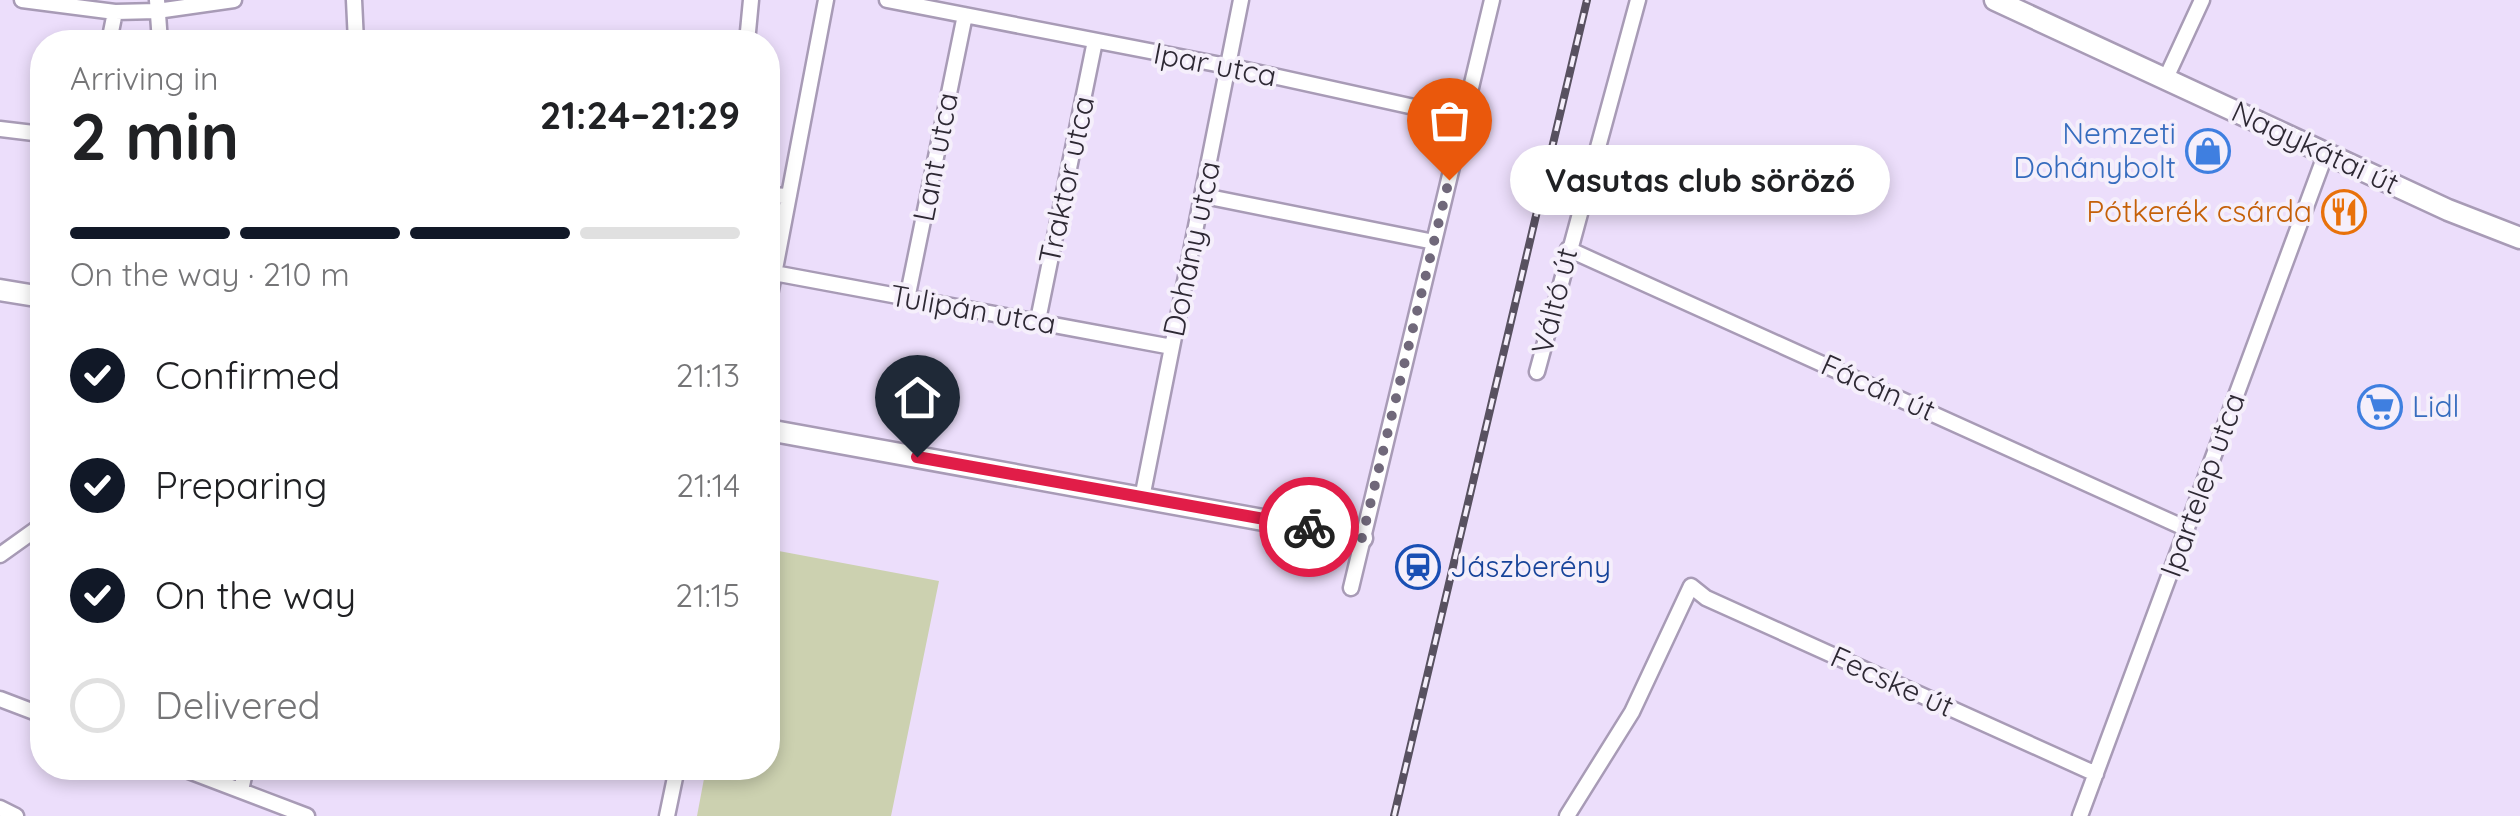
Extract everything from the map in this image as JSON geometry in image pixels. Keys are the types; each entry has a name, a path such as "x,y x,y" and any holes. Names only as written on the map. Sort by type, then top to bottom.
{"street":[{"path":"22,0 115,12 234,0"},
{"path":"354,0 355,30"},
{"path":"748,30 751,0"},
{"path":"780,243 826,0"},
{"name":"Ipar utca","path":"887,0 1464,118"},
{"name":"Dohány utca","path":"1142,498 1241,0"},
{"path":"1351,588 1492,0"},
{"name":"Váltó út","path":"1537,372 1638,0"},
{"name":"Nagykátai út","path":"1995,0 2448,210 2520,238"},
{"name":"Nagykátai út","path":"2020,0 2113,53"},
{"path":"2166,78 2202,0"},
{"path":"157,5 159,30"},
{"path":"112,30 115,12"},
{"name":"Lant utca","path":"908,299 965,15"},
{"name":"Traktor utca","path":"1038,320 1095,41"},
{"path":"0,129 30,133"},
{"name":"Ipartelep utca","path":"2080,816 2326,153"},
{"path":"780,196 789,196"},
{"path":"1204,196 1434,242"},
{"name":"Fácán út","path":"1568,249 2187,529"},
{"name":"Tulipán utca","path":"780,275 1172,347"},
{"path":"0,290 30,295"},
{"path":"780,432 1362,538"},
{"path":"0,554 30,533"},
{"name":"Fecske út","path":"1567,816 1632,712 1691,586 1706,598 2096,774"},
{"path":"0,699 30,710"},
{"path":"214,780 307,816"},
{"path":"241,790 243,780"},
{"path":"667,816 674,780"},
{"path":"0,808 16,816"}],"green space":[{"path":"780,551 939,581 891,816 697,816 704,780 780,780"}],"railway":[{"path":"1394,816 1587,0"}],"way so far":[{"path":"1309,527 1362,538 1449,180"}],"place":[{"name":"Nemzeti Dohánybolt","path":"2208,151"},
{"name":"Vasutas club söröző","path":"1449,180"},
{"name":"Pótkerék csárda","path":"2344,212"},
{"name":"Lidl","path":"2380,407"},
{"name":"Jászberény","path":"1418,567"}],"route":[{"path":"917,457 1309,527"}]}
